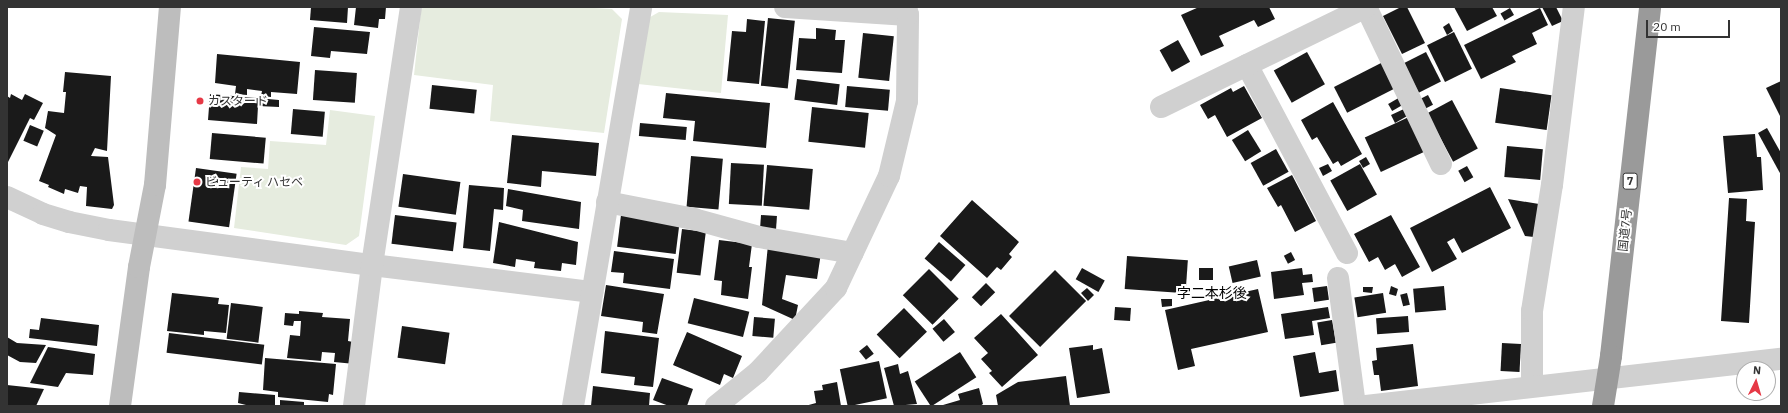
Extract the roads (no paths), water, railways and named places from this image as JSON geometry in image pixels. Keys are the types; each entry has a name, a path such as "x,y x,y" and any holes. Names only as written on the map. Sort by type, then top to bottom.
{"highway":[{"name":"国道7号","path":"1603,406 1611,356 1650,7"}],"street":[{"path":"120,406 139,266 155,185 170,7"},
{"path":"354,406 372,265 411,7"},
{"path":"573,406 641,7"},
{"path":"716,406 758,372 836,288 889,176 907,101 907,11 785,7"},
{"path":"1161,107 1366,7 1441,164"},
{"path":"1532,386 1532,311 1552,185 1574,7"},
{"path":"1247,65 1347,253"},
{"path":"7,197 43,214 69,222 146,235 592,292"},
{"path":"607,202 694,219 759,236 853,253"},
{"path":"1338,278 1355,406"},
{"path":"1366,406 1781,358"}],"place":[{"name":"カスタード","path":"200,101"},
{"name":"ビューティ ハセベ","path":"197,182"}],"district":[{"name":"字二本杉後","path":"1212,293"}]}
